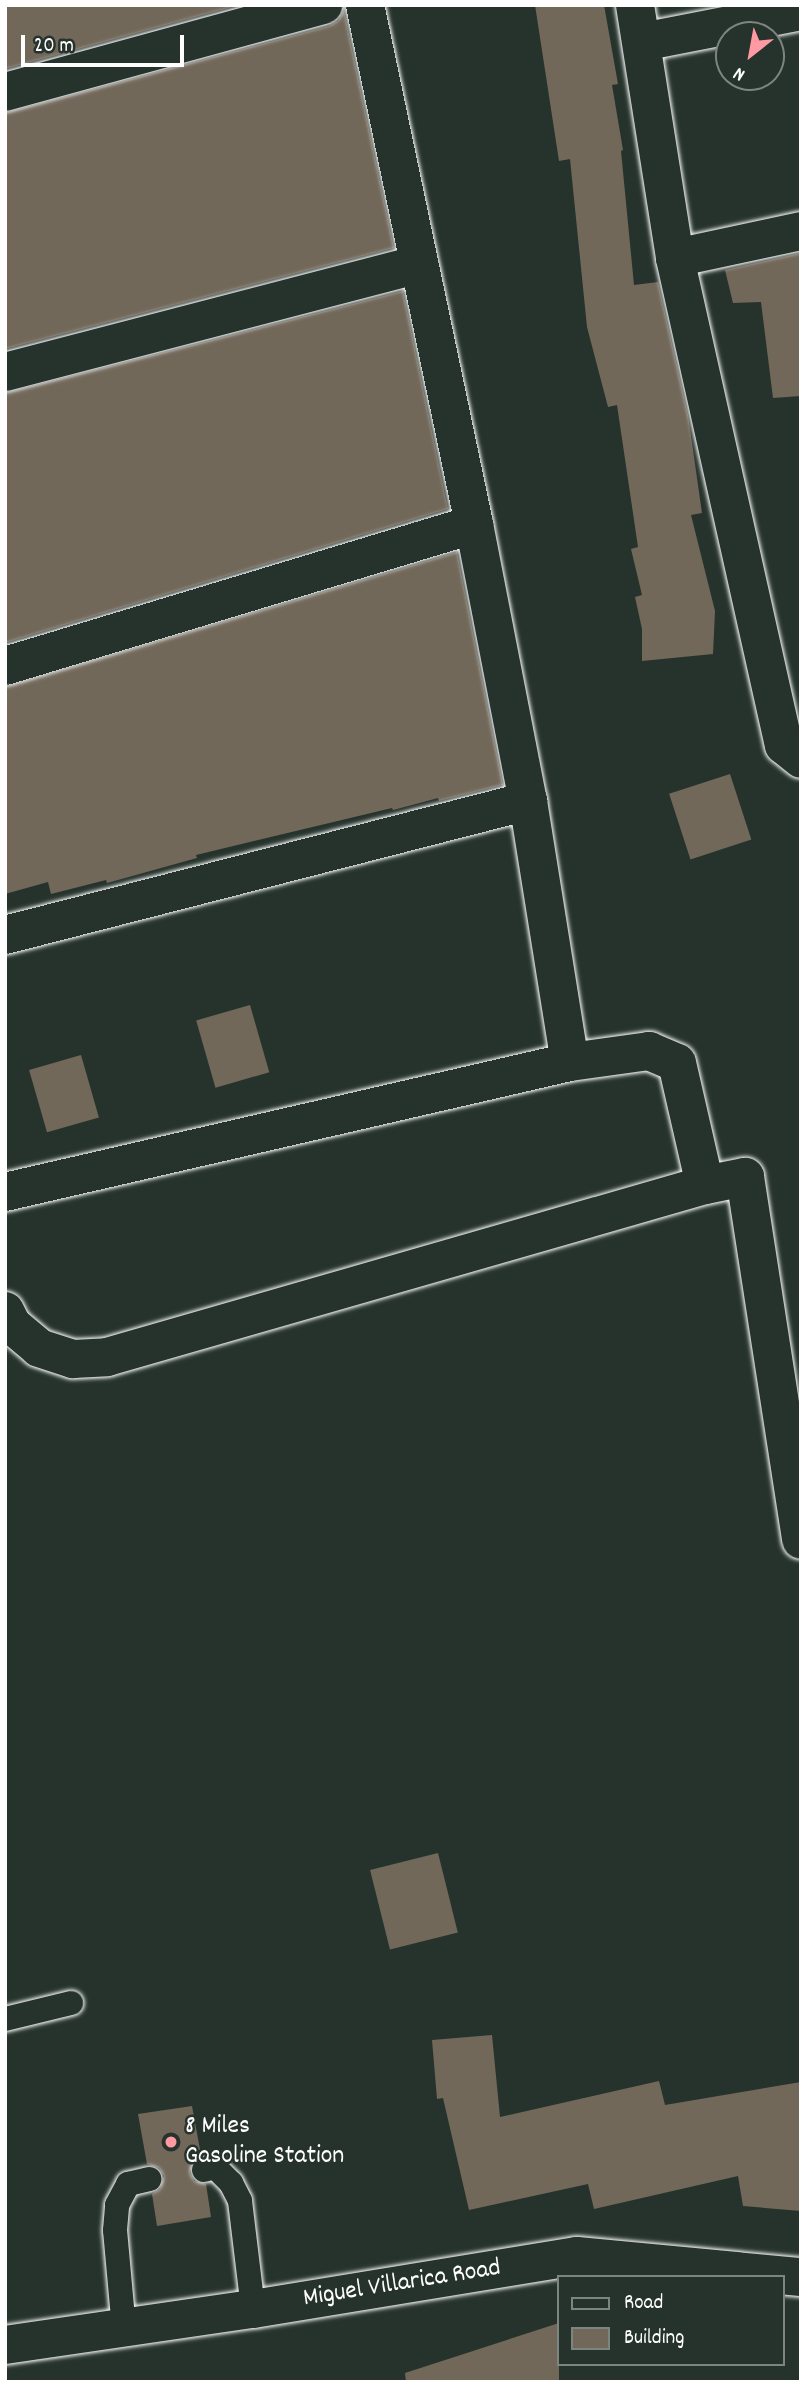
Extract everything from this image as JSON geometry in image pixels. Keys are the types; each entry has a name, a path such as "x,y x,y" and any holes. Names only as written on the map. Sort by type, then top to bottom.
{"street":[{"path":"5,92 323,5"},
{"path":"365,5 474,524 528,801 570,1062"},
{"path":"801,11 638,23 675,258 784,745 801,759"},
{"path":"675,258 801,231"},
{"path":"5,372 419,264"},
{"path":"5,666 474,524"},
{"path":"5,935 528,801"},
{"path":"5,1192 570,1062 649,1051 677,1063 705,1185"},
{"path":"5,1311 12,1325 39,1349 72,1359 107,1357 705,1185 745,1177 801,1541"},
{"name":"Miguel Villarica Road","path":"5,2345 253,2309 577,2256 780,2275"}],"lane":[{"path":"5,2019 71,2003"},
{"path":"204,2170 215,2167 231,2183 240,2202 253,2309"},
{"path":"124,2329 115,2230 117,2205 128,2184 149,2179"}],"building":[{"path":"5,5 239,5 5,69"},
{"path":"535,5 604,5 618,84 612,85 623,150 634,285 658,282 688,415 702,513 691,515 715,611 713,654 642,661 642,629 635,597 642,595 631,549 638,547 617,405 608,407 587,327 570,159 559,161"},
{"path":"344,11 394,248 5,349 5,113 329,26 338,21"},
{"path":"801,253 801,396 773,398 761,302 733,303 725,270"},
{"path":"403,291 448,509 5,643 5,393"},
{"path":"457,552 503,785 439,801 438,798 393,810 392,808 196,855 197,858 107,883 106,880 51,894 48,882 5,894 5,687"},
{"path":"730,774 751,840 690,859 669,794"},
{"path":"250,1005 269,1072 215,1088 196,1020"},
{"path":"81,1055 99,1117 47,1132 29,1070"},
{"path":"438,1853 458,1933 390,1949 370,1870"},
{"path":"492,2035 500,2117 659,2081 665,2105 801,2082 801,2211 743,2206 738,2176 594,2209 588,2184 469,2210 443,2098 437,2099 432,2040"},
{"name":"8 Miles Gasoline Station","path":"192,2106 201,2155 193,2160 190,2173 194,2181 206,2184 211,2217 157,2226 152,2194 160,2189 164,2176 159,2168 147,2164 138,2114"},
{"path":"558,2323 559,2382 406,2382 405,2373"}],"place":[{"name":"8 Miles Gasoline Station","path":"171,2142"}]}
